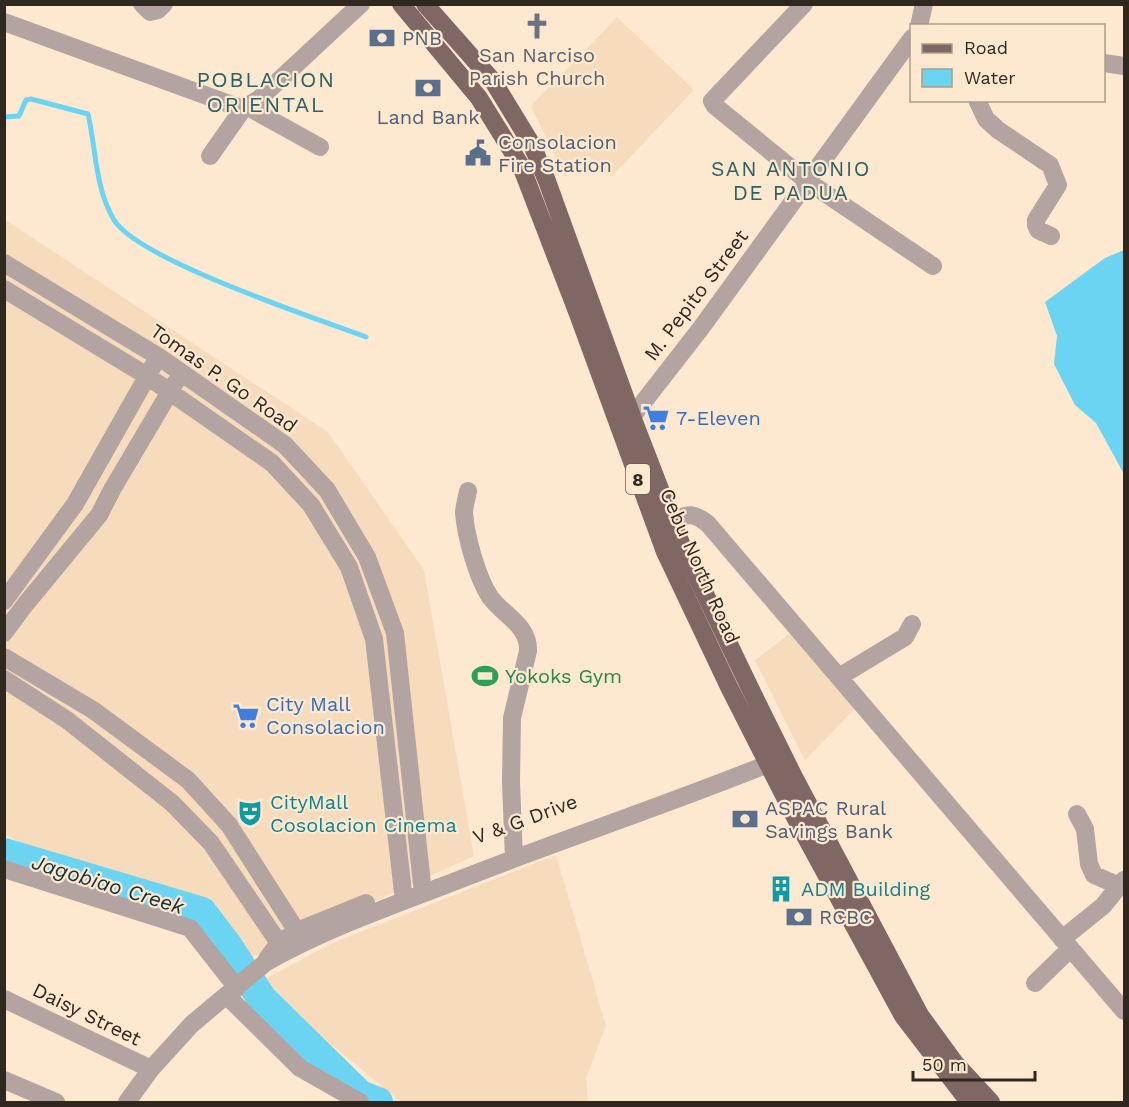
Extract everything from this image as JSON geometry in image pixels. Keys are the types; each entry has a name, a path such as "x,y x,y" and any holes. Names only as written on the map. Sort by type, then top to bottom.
{"main road":[{"name":"Cebu North Road","path":"401,4 479,98 520,166 578,314 665,552 774,757 920,1015 955,1063 991,1102"},
{"name":"Cebu North Road","path":"425,4 493,81 532,145 682,546 774,757 903,1016 969,1102"}],"street":[{"path":"141,4 150,12 158,10 164,4"},
{"path":"210,156 246,107 273,87 361,4"},
{"path":"804,4 712,101 715,106 807,181 933,266"},
{"path":"919,24 924,4"},
{"path":"4,22 246,107 320,147"},
{"name":"M. Pepito Street","path":"620,431 701,328 910,41"},
{"path":"1105,63 1125,66"},
{"path":"978,102 986,119 998,130 1050,165 1058,185 1036,220 1036,225 1038,230 1051,236"},
{"name":"Tomas P. Go Road","path":"4,263 159,357 285,445 327,490 367,557 394,633 423,887"},
{"path":"4,289 147,376 272,463 311,505 349,567 374,639 403,895"},
{"path":"4,602 75,504 159,357"},
{"path":"4,633 99,515 181,372"},
{"path":"468,490 464,512 476,570 490,597 505,615 522,628 528,641 528,651 512,718 511,782 514,853"},
{"path":"672,520 692,514 708,524 1125,1011"},
{"path":"839,677 905,637 912,624"},
{"path":"4,657 93,711 188,780 228,825 301,937"},
{"path":"4,679 67,720 172,804 211,843 282,948"},
{"name":"V & G Drive","path":"127,1102 151,1069 192,1024 282,948 301,937 423,887 774,757"},
{"path":"1035,983 1066,944 1122,883 1094,875 1089,864 1084,829 1077,814"},
{"path":"4,869 190,928 300,1068 360,1102"},
{"name":"Daisy Street","path":"4,999 151,1069"},
{"path":"4,1080 52,1102"}],"shaded area":[{"path":"617,17 694,90 611,177 589,156 565,177 531,106"},
{"path":"4,219 328,432 424,570 474,856 252,957 210,899 29,849 5,833"},
{"path":"797,628 858,705 805,761 755,660"},
{"path":"556,855 606,1026 586,1078 588,1102 401,1102 257,983 332,943"}],"water":[{"path":"1124,250 1124,474 1096,423 1075,405 1054,364 1057,336 1045,302 1105,258"}],"waterway":[{"path":"4,117 19,116 26,100 31,99 88,114 103,195 114,220 130,236 191,270 366,337"},
{"name":"Jagobiao Creek","path":"4,853 202,912 227,945 262,999 360,1095 378,1102"}],"place":[{"name":"San Narciso Parish Church","path":"537,26"},
{"name":"PNB","path":"382,38"},
{"name":"Land Bank","path":"428,88"},
{"name":"Consolacion Fire Station","path":"478,153"},
{"name":"7-Eleven","path":"656,418"},
{"name":"Yokoks Gym","path":"485,676"},
{"name":"City Mall Consolacion","path":"246,716"},
{"name":"CityMall Cosolacion Cinema","path":"250,813"},
{"name":"ASPAC Rural Savings Bank","path":"745,819"},
{"name":"ADM Building","path":"781,889"},
{"name":"RCBC","path":"799,917"}],"district":[{"name":"POBLACION ORIENTAL","path":"266,92"},
{"name":"SAN ANTONIO DE PADUA","path":"791,180"}]}
